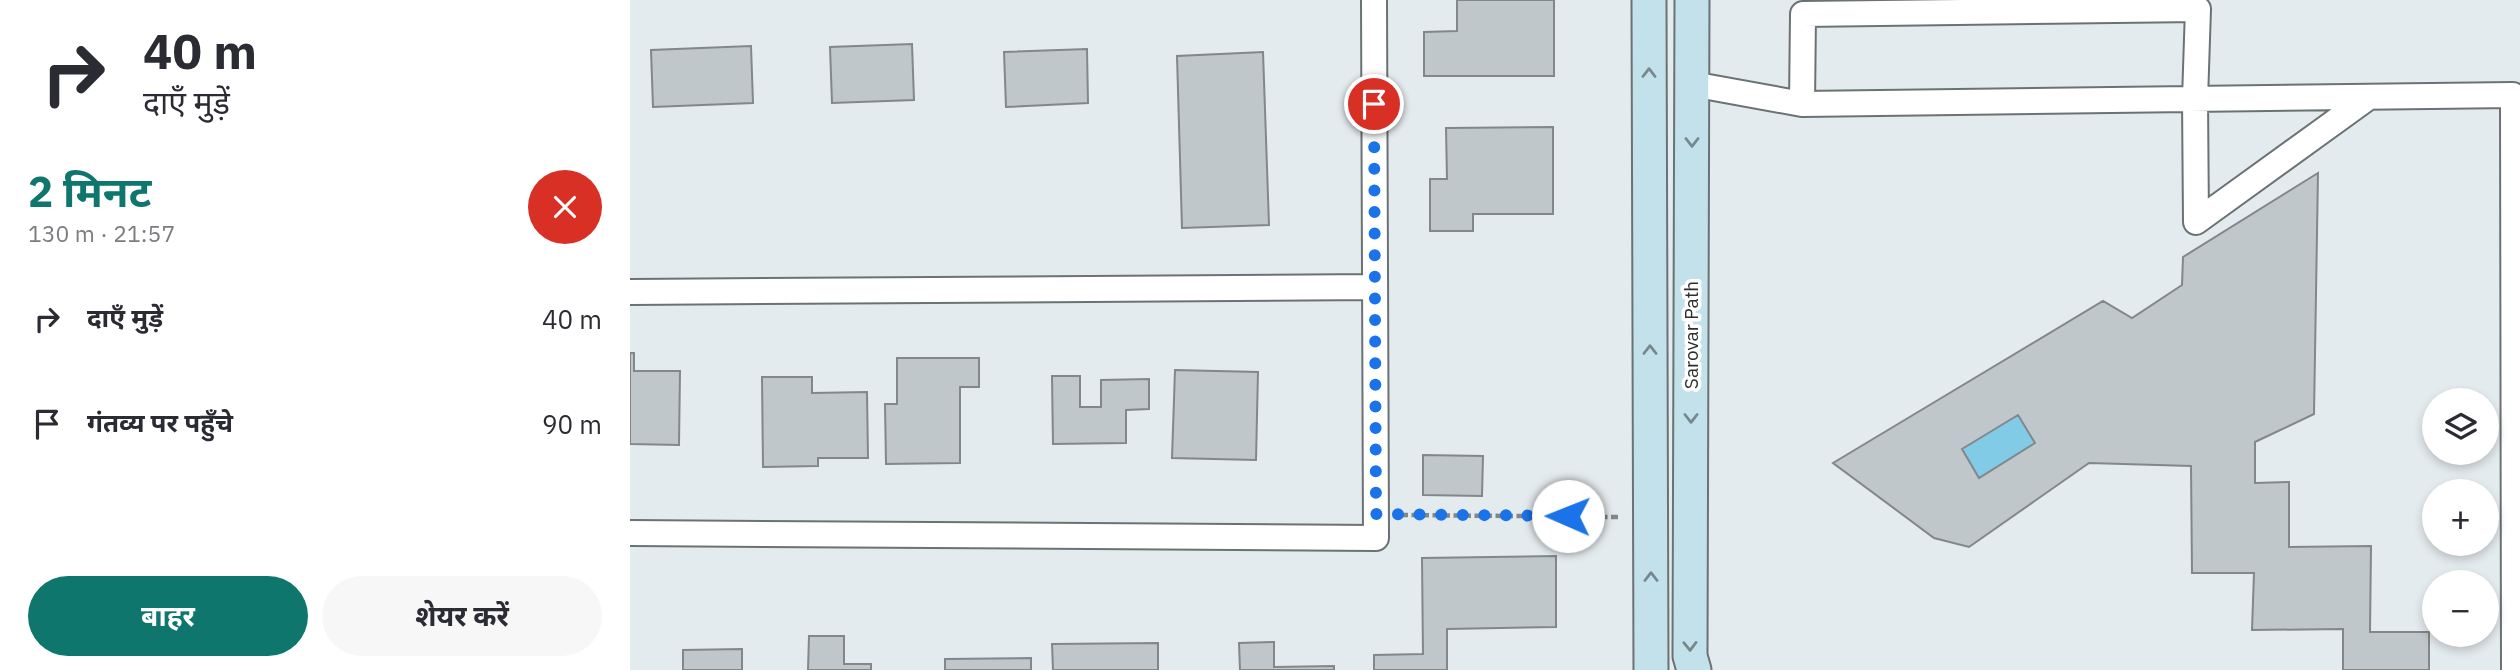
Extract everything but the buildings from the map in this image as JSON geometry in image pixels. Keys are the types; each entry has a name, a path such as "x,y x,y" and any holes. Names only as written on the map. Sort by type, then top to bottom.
{"main road":[{"path":"1649,0 1651,670"},
{"name":"Sarovar Path","path":"1692,0 1690,656 1695,670"}],"street":[{"path":"630,533 1376,538 1374,0"},
{"path":"1802,104 1803,14 1964,6 2198,9 2195,99 2196,222 2369,97"},
{"path":"1692,84 1802,104 2513,95 2514,670"},
{"path":"630,292 1375,287"}],"path":[{"path":"1376,514 1651,517"}],"shaded area":[{"path":"2018,415 2035,443 1979,478 1962,449"}],"route":[{"path":"1374,104 1376,514 1568,516"}]}
